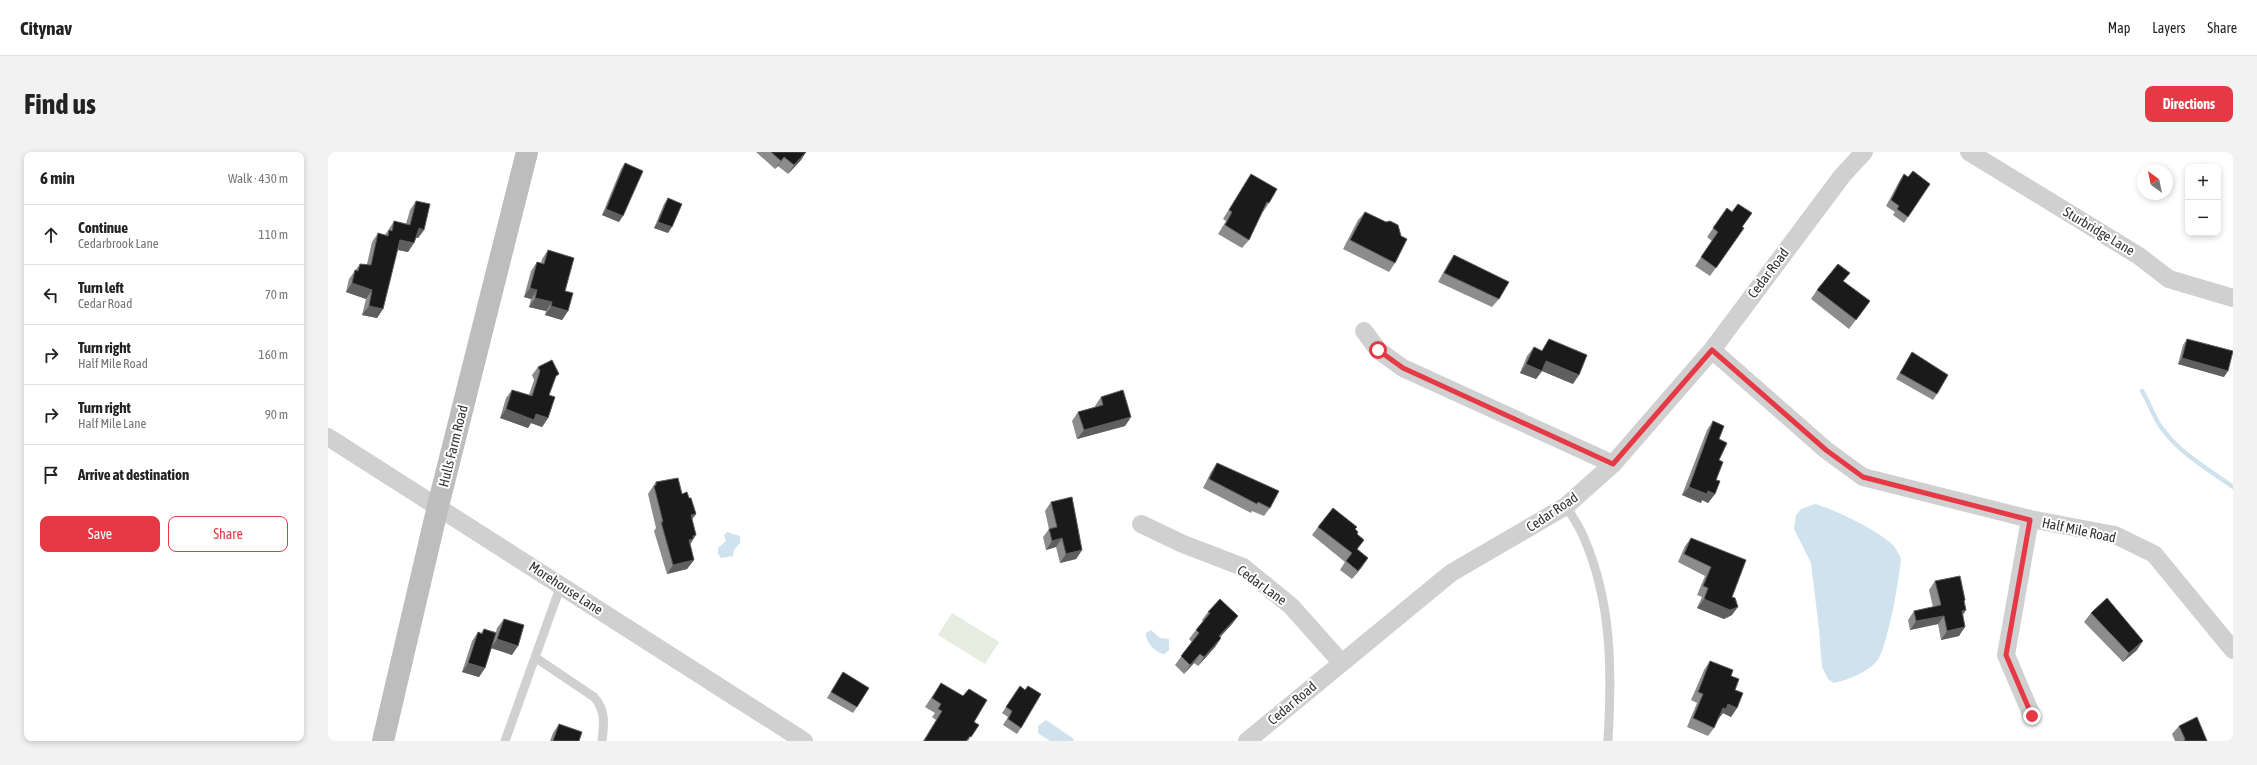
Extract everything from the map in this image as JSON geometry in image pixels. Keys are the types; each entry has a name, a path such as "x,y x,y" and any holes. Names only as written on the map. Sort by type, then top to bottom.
{"main road":[{"name":"Hulls Farm Road","path":"383,741 438,506 527,152"}],"street":[{"name":"Cedar Road","path":"1248,741 1341,662 1451,573 1566,506 1613,464 1712,350 1842,176 1864,152"},
{"name":"Sturbridge Lane","path":"1969,152 2139,256 2169,279 2233,298"},
{"path":"1364,331 1378,350 1403,368 1613,464"},
{"name":"Half Mile Road","path":"1712,350 1826,450 1863,477 2030,520 2115,535 2154,554 2233,650"},
{"name":"Morehouse Lane","path":"328,437 804,741"},
{"path":"2030,520 2006,655 2032,716"},
{"name":"Cedar Lane","path":"1141,524 1183,544 1243,567 1291,606 1341,662"}],"lane":[{"path":"1566,506 1584,537 1596,569 1606,610 1609,651 1610,703 1608,740"},
{"path":"505,741 561,585"},
{"path":"536,658 594,698 600,704 604,726 602,741"}],"shaded area":[{"path":"952,613 999,642 985,664 938,635"}],"water":[{"path":"1815,504 1844,515 1878,533 1893,545 1901,558 1890,624 1879,658 1865,671 1846,680 1834,683 1828,679 1822,667 1811,563 1794,529 1796,515 1801,509"},
{"path":"727,532 740,536 740,543 734,550 733,556 721,558 718,554 718,548 726,541 724,535"},
{"path":"1151,630 1160,638 1169,639 1169,650 1164,654 1155,649 1147,640 1146,633"},
{"path":"1046,720 1074,739 1073,741 1050,741 1038,733 1038,726"}],"building":[{"path":"771,152 806,152 794,165 784,157 781,161"},
{"path":"625,163 643,171 623,216 606,209"},
{"path":"1913,171 1930,184 1908,217 1897,209 1899,206 1891,200 1904,174 1908,177"},
{"path":"1251,174 1277,189 1269,203 1267,202 1249,240 1225,225 1232,212 1229,210"},
{"path":"668,198 682,204 672,227 658,222"},
{"path":"416,201 430,204 424,230 419,228 414,243 400,240 383,309 369,306 372,290 352,283 355,270 358,271 360,264 371,265 378,233 388,236 389,230 392,231 394,221 410,225"},
{"path":"1738,204 1752,213 1742,227 1744,228 1716,268 1701,257 1718,232 1713,228 1727,208 1732,212"},
{"path":"1365,212 1386,222 1390,221 1398,225 1401,236 1407,239 1395,263 1350,240"},
{"path":"548,250 574,258 565,291 573,293 568,311 551,306 552,302 535,298 537,290 530,288 537,262 544,264"},
{"path":"1454,255 1509,282 1499,299 1444,273"},
{"path":"1838,264 1850,273 1843,281 1870,301 1856,320 1817,290"},
{"path":"1549,339 1587,355 1579,375 1546,361 1542,371 1526,364 1534,347 1542,351"},
{"path":"2187,339 2233,351 2228,371 2182,358"},
{"path":"1912,352 1948,375 1937,394 1900,373"},
{"path":"552,360 559,374 556,376 549,395 555,397 548,418 536,414 534,420 506,409 512,390 532,396 540,371 538,367"},
{"path":"1123,390 1131,417 1084,430 1078,412 1103,405 1101,397"},
{"path":"1713,421 1724,426 1719,439 1727,443 1719,460 1723,462 1716,480 1720,481 1715,494 1708,491 1707,494 1689,487"},
{"path":"1217,463 1279,491 1270,508 1258,502 1257,504 1209,479"},
{"path":"678,478 682,494 687,492 689,498 691,498 696,514 691,515 696,535 693,536 693,539 689,540 694,560 673,565 661,522 663,522 654,486 656,485 656,482"},
{"path":"1072,497 1082,550 1066,554 1062,538 1052,541 1049,529 1057,527 1051,502"},
{"path":"1333,508 1357,527 1355,529 1358,532 1357,534 1364,540 1357,549 1368,558 1358,571 1346,561 1352,553 1318,527"},
{"path":"1691,538 1746,560 1732,597 1735,598 1738,607 1730,610 1704,599 1708,588 1703,586 1711,567 1684,554"},
{"path":"1960,576 1966,610 1962,611 1965,627 1947,631 1944,616 1916,621 1914,611 1941,605 1935,581"},
{"path":"2107,598 2143,641 2129,653 2091,613"},
{"path":"1220,599 1238,616 1219,636 1221,638 1204,657 1200,654 1190,665 1181,656 1199,633 1196,630 1210,613 1208,612"},
{"path":"504,619 524,625 518,646 497,639"},
{"path":"484,629 496,633 485,668 468,663 478,632 482,634"},
{"path":"1710,661 1733,670 1731,676 1739,679 1735,690 1743,693 1737,708 1728,704 1726,709 1723,708 1714,728 1693,718 1703,694 1698,692"},
{"path":"843,672 869,688 857,707 831,692"},
{"path":"941,683 963,696 969,689 987,700 974,722 979,725 971,737 970,736 966,741 924,741 942,711 938,709 941,704 932,698"},
{"path":"1020,686 1025,690 1028,686 1041,694 1021,728 1008,719 1012,711 1006,707"},
{"path":"2197,717 2207,741 2184,741 2185,739 2179,726"},
{"path":"559,724 582,732 579,741 553,741"}],"waterway":[{"path":"2142,391 2158,423 2176,445 2194,460 2233,487"}],"route":[{"path":"1378,350 1390,361 1403,368 1613,464 1712,350 1826,450 1863,477 2030,520 2006,655 2032,716"}]}
